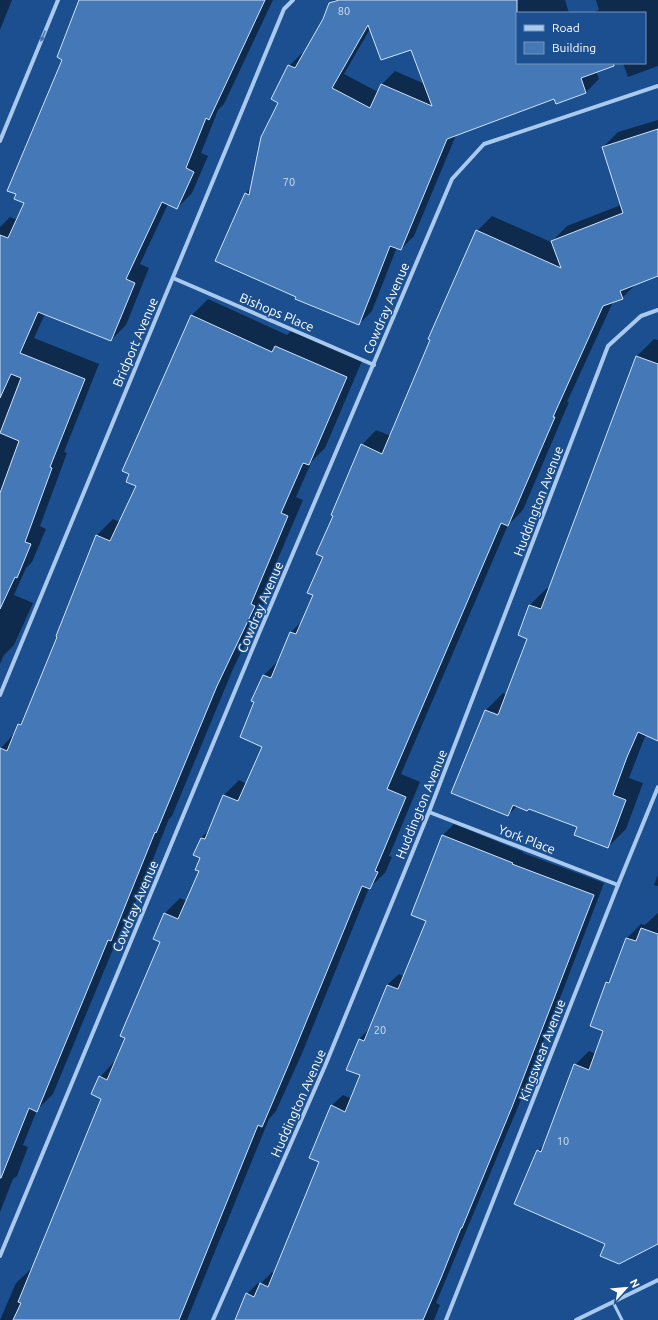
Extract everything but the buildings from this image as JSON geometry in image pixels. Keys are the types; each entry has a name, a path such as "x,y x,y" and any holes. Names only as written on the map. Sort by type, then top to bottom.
{"street":[{"path":"0,141 58,0"},
{"name":"Bridport Avenue","path":"0,695 94,463 173,278 284,10 293,0"},
{"name":"Cowdray Avenue","path":"0,1256 254,646 452,179 484,144 658,86"},
{"name":"Bishops Place","path":"173,278 374,365"},
{"name":"Huddington Avenue","path":"213,1320 325,1066 429,812 608,346 641,316 658,310"},
{"name":"Kingswear Avenue","path":"446,1320 658,787"},
{"name":"York Place","path":"429,812 618,885"},
{"path":"576,1320 658,1280"}],"lane":[{"path":"613,1302 622,1320"}]}
